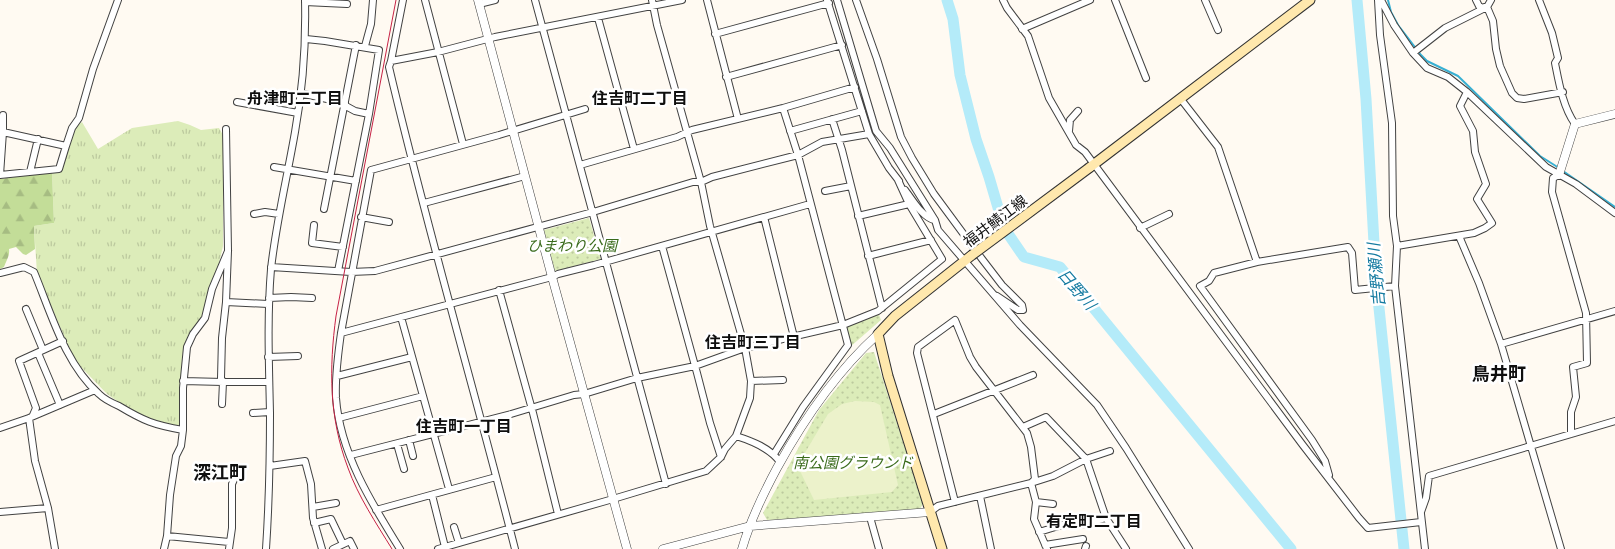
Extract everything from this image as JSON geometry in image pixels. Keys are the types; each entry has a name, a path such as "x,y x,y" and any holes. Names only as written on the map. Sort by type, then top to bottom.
{"main road":[{"name":"福井鯖江線","path":"878,334 895,316 964,261 1310,0"},
{"path":"878,334 888,376 942,549"}],"street":[{"path":"4,115 0,175 59,169 72,128 79,118 93,69 118,0"},
{"path":"365,46 371,24 373,0"},
{"path":"403,0 389,67 411,159 515,549"},
{"path":"425,0 463,144"},
{"path":"495,0 478,2 627,549"},
{"path":"535,0 666,484"},
{"path":"391,61 438,52 487,39 598,18 652,3 680,0"},
{"path":"707,0 738,119"},
{"path":"838,0 876,131 890,148 935,220 938,230 1020,325 1097,405 1189,549"},
{"path":"856,0 877,59 901,137 912,158 934,194 1002,285 1022,306 1023,310 1018,310 991,293"},
{"path":"1004,0 1006,8 1028,36 1049,98 1076,145 1085,152 1091,166 1368,528 1421,522"},
{"path":"1022,29 1090,0"},
{"path":"1115,0 1146,78"},
{"path":"1205,0 1218,30"},
{"path":"1380,0 1413,53 1427,68 1448,77 1467,92 1546,167 1576,184 1615,212"},
{"path":"1380,0 1380,35 1392,124 1393,216 1396,246 1395,286 1425,549"},
{"path":"1476,0 1480,8 1487,7"},
{"path":"1413,53 1445,28 1487,7 1491,0"},
{"path":"1539,0 1554,42 1558,58 1555,63 1562,92 1570,117 1575,124"},
{"path":"266,549 270,466 269,301 279,214 298,112 306,39 305,1 347,4"},
{"path":"715,34 828,1 869,134 889,168 916,205 930,219 935,220"},
{"path":"432,495 442,548 706,471 721,457 736,436 750,398 751,381 745,348 652,3"},
{"path":"1487,7 1493,20 1500,66 1512,93 1517,98 1524,99 1562,92"},
{"path":"598,18 634,149"},
{"path":"306,39 365,46 379,50 369,114 338,271"},
{"path":"324,209 356,45"},
{"path":"726,77 842,46"},
{"path":"580,165 686,134 692,130 747,115 783,108 855,87"},
{"path":"1396,246 1459,236 1484,228 1492,223 1477,199 1486,184 1475,152 1473,131 1460,106 1467,92"},
{"path":"300,93 345,104 356,111 369,114"},
{"path":"1180,98 1218,146 1256,262"},
{"path":"237,102 298,112"},
{"path":"774,454 803,407 848,345 798,155 783,108"},
{"path":"400,549 363,486 339,418 336,394 341,333 371,170 585,109"},
{"path":"790,131 862,111"},
{"path":"1069,132 1070,120 1078,111"},
{"path":"1575,124 1615,114"},
{"path":"832,120 842,150 882,308"},
{"path":"1571,434 1571,412 1576,397 1573,367 1586,362 1586,313 1552,192 1553,178 1559,175 1575,124"},
{"path":"222,404 222,338 226,302 228,251 226,129"},
{"path":"3,132 66,146"},
{"path":"272,267 351,272 374,271 593,212 693,182 701,182 712,177 798,155 822,142 869,134"},
{"path":"30,172 38,139"},
{"path":"274,167 356,181"},
{"path":"424,203 525,176"},
{"path":"351,455 574,395 584,394 637,378 694,366 745,348 844,325 878,311 942,259 908,204 898,180"},
{"path":"825,191 851,186"},
{"path":"341,333 552,277 810,204"},
{"path":"858,216 908,204"},
{"path":"254,214 265,212 279,214"},
{"path":"1140,228 1169,214"},
{"path":"361,217 390,222"},
{"path":"764,217 794,337"},
{"path":"314,225 312,243 343,247"},
{"path":"1459,236 1479,283 1501,344 1561,549"},
{"path":"868,256 931,240"},
{"path":"662,246 721,457"},
{"path":"1329,478 1325,461 1312,440 1200,286 1209,281 1214,274 1256,262 1348,247 1352,253 1355,290 1395,286"},
{"path":"164,549 168,536 170,494 176,456 181,446 183,430 183,381 187,347 193,334 205,318 212,289 228,251"},
{"path":"0,273 24,267 34,272 74,363 101,396 144,421 158,426 183,430"},
{"path":"499,290 558,514"},
{"path":"226,302 269,301 291,296 312,298"},
{"path":"26,309 60,405"},
{"path":"1501,344 1615,311"},
{"path":"401,317 449,489"},
{"path":"955,502 917,353 918,347 955,320 970,357 1023,427 1031,446 1035,479 1031,483"},
{"path":"742,549 765,491 791,443 825,391 861,350 878,334"},
{"path":"55,549 48,508 35,461 31,417 36,408 19,361 63,341"},
{"path":"268,357 298,356"},
{"path":"337,376 412,357"},
{"path":"934,414 1032,375"},
{"path":"751,381 783,380"},
{"path":"183,381 269,382"},
{"path":"0,428 95,390"},
{"path":"339,418 423,396"},
{"path":"253,413 270,412"},
{"path":"1023,427 1046,417 1086,459 1106,518 1126,549"},
{"path":"1421,514 1426,498 1429,476 1615,421"},
{"path":"736,436 753,442 774,454 780,462"},
{"path":"408,440 413,456"},
{"path":"397,444 404,469"},
{"path":"663,549 750,526 930,512 938,506 1053,476 1086,459 1110,451"},
{"path":"270,466 305,461 311,484 314,523 322,549"},
{"path":"168,536 229,546 232,528 232,484 237,473"},
{"path":"376,510 496,477"},
{"path":"1031,483 1036,502 1034,520 1046,547 1083,539"},
{"path":"980,496 991,549"},
{"path":"1036,502 1053,504"},
{"path":"313,507 336,503"},
{"path":"0,512 48,508"},
{"path":"870,517 879,549"},
{"path":"1039,532 1062,525 1086,524 1106,518"},
{"path":"314,523 331,519 343,544"},
{"path":"454,527 458,543"},
{"path":"332,549 350,541 354,549"}],"green space":[{"path":"178,121 201,130 219,128 223,135 223,246 217,272 207,296 204,313 185,342 182,357 180,425 169,426 133,412 107,394 80,366 72,354 37,274 34,226 54,223 52,172 61,171 74,128 82,122 98,149 132,128"},
{"path":"52,172 54,223 34,226 35,249 26,255 16,247 9,249 4,267 0,269 0,179"},
{"name":"ひまわり公園","path":"589,218 601,259 555,271 544,230"},
{"path":"878,312 881,320 850,347 844,325"},
{"name":"南公園グラウンド","path":"874,352 923,504 918,512 767,520 763,513 819,410 866,353"},
{"path":"855,401 874,402 880,405 898,485 892,492 814,500 800,471 800,461 828,414 842,404"}],"waterway":[{"name":"日野川","path":"947,0 953,19 960,75 976,139 1004,228 1024,257 1060,267 1291,549"},
{"name":"吉野瀬川","path":"1357,0 1366,99 1376,279 1404,549"},
{"path":"1388,0 1391,12 1398,25 1427,61 1458,76 1540,156 1559,168"},
{"path":"1563,171 1615,207"}],"tram line":[{"path":"392,549 362,499 342,449 334,412 332,355 336,316 396,0"}],"district":[{"name":"舟津町二丁目","path":"295,98"},
{"name":"住吉町二丁目","path":"640,98"},
{"name":"住吉町三丁目","path":"753,342"},
{"name":"鳥井町","path":"1499,373"},
{"name":"住吉町一丁目","path":"464,426"},
{"name":"深江町","path":"220,472"},
{"name":"有定町二丁目","path":"1094,521"}]}
